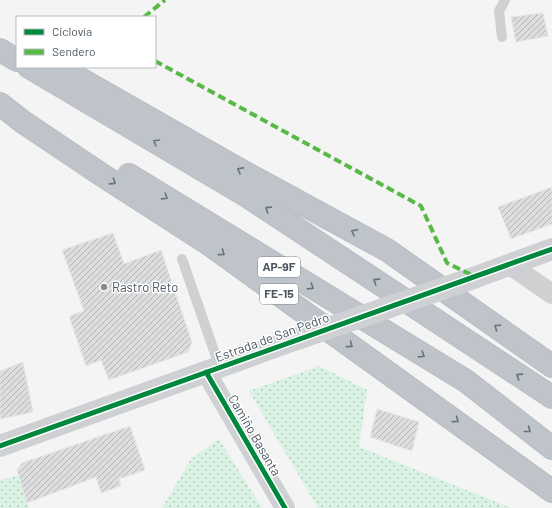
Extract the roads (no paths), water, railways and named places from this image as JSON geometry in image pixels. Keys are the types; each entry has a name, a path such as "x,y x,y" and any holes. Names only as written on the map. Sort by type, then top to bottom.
{"highway":[{"path":"0,41 16,48"},
{"path":"0,50 16,59"},
{"path":"31,68 247,196 552,397"},
{"path":"61,68 238,169 387,250 552,366"},
{"name":"AP-9F","path":"0,96 466,381 552,448"},
{"name":"FE-15","path":"0,104 23,122 95,171 209,244 552,491"}],"street":[{"name":"Estrada de San Pedro","path":"0,446 552,249"},
{"path":"510,265 552,294"},
{"name":"Camiño Basanta","path":"213,370 284,508"}],"lane":[{"path":"502,37 499,11 505,0"},
{"path":"182,259 213,370"}],"place":[{"name":"Rastro Reto","path":"104,287"}]}
